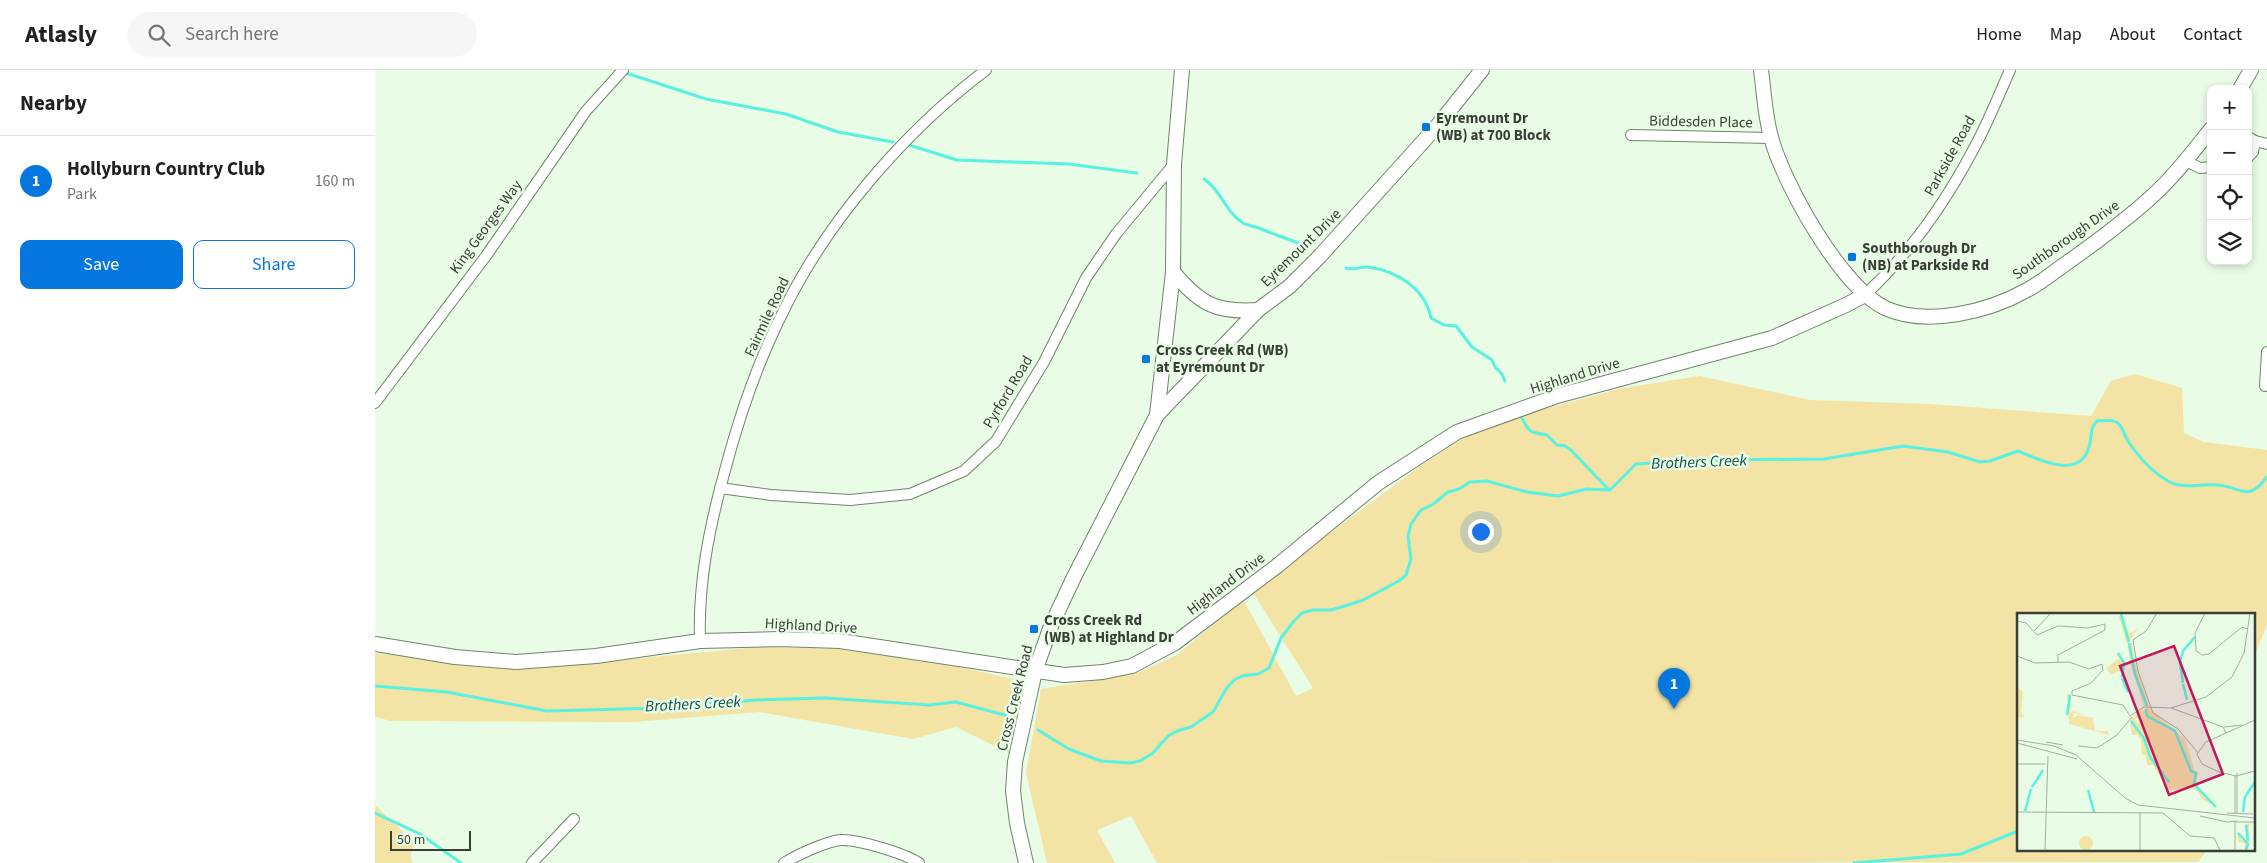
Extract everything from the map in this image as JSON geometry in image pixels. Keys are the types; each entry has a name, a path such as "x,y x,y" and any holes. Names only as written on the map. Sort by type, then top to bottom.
{"street":[{"name":"King Georges Way","path":"375,402 486,256 586,111 623,70"},
{"name":"Fairmile Road","path":"700,641 699,614 707,544 720,488 734,436 781,314 815,255 870,181 912,134 952,96 986,70"},
{"path":"1173,272 1174,164 1182,70"},
{"name":"Eyremount Drive","path":"1173,272 1191,292 1212,306 1243,311 1258,310 1290,286 1327,248 1438,125 1482,70"},
{"name":"Southborough Drive","path":"1761,70 1771,138 1797,200 1836,263 1865,295 1885,308 1911,316 1969,313 2027,290 2088,248 2149,200 2210,130"},
{"name":"Parkside Road","path":"1865,295 1891,271 1951,189 1974,149 2010,70"},
{"path":"2242,85 2251,70"},
{"name":"Biddesden Place","path":"1631,135 1771,138"},
{"path":"2252,153 2252,139 2267,144"},
{"path":"2185,161 2200,168 2207,167"},
{"name":"Pyrford Road","path":"720,488 850,500 910,494 965,471 996,441 1044,362 1086,278 1116,234 1174,164"},
{"name":"Cross Creek Road","path":"1157,415 1173,272"},
{"name":"Highland Drive","path":"375,644 455,656 516,662 596,656 700,641 779,639 840,641 1064,675 1132,666 1175,642 1277,566 1378,483 1457,432 1557,396 1772,338 1865,295"},
{"name":"Cross Creek Road","path":"1026,863 1017,824 1013,791 1019,744 1035,671 1051,626 1157,415 1258,310"},
{"path":"2265,386 2267,352"},
{"path":"532,863 574,819"},
{"path":"785,863 798,854 841,840 880,847 919,863"}],"shaded area":[{"path":"2135,374 2182,388 2184,433 2204,442 2267,450 2267,625 2255,655 2255,613 2017,613 2017,850 2207,850 2198,862 1157,863 1131,816 1097,830 1115,863 1047,863 1026,773 1041,689 1138,673 1177,655 1243,599 1296,696 1313,688 1252,591 1423,464 1484,425 1623,388 1700,376 1810,400 1929,404 2091,416 2111,381"},
{"path":"759,647 840,649 959,667 1022,681 1009,753 956,727 913,739 759,712 634,722 391,721 375,717 375,653 535,668"},
{"path":"375,805 415,843 411,854 412,863 375,863"}],"waterway":[{"path":"623,72 706,99 786,114 838,132 893,142"},
{"path":"909,145 957,160 1069,164 1137,173"},
{"path":"1204,179 1237,219 1247,225 1298,243"},
{"path":"1346,268 1365,267 1379,269 1389,272 1408,283 1423,298 1431,318 1444,325 1456,326 1472,347 1492,360 1505,381"},
{"path":"1522,418 1529,430 1547,435 1557,445 1565,446 1571,450 1609,490"},
{"name":"Brothers Creek","path":"1038,730 1069,749 1101,761 1130,763 1140,761 1153,753 1168,736 1191,727 1213,712 1226,689 1234,680 1242,676 1258,674 1269,668 1281,638 1302,613 1313,610 1331,610 1345,606 1363,600 1399,581 1406,575 1411,559 1408,536 1411,524 1421,510 1432,505 1448,492 1459,489 1470,482 1487,481 1527,492 1558,496 1587,489 1610,490 1636,464 1702,460 1824,459 1903,446 1948,452 1980,462 1990,461 2018,451 2045,462 2066,465 2075,464 2083,459 2088,450 2094,424 2097,421 2107,420 2118,423 2128,441 2146,463 2156,473 2174,484 2186,486 2226,486 2244,492 2255,490 2267,477"},
{"name":"Brothers Creek","path":"375,686 447,692 547,711 659,708 756,700 825,698 929,705 956,702 1012,717"},
{"path":"375,813 420,834 461,863"},
{"path":"1854,863 1961,854 2017,831"}],"place":[{"name":"Eyremount Dr (WB) at 700 Block","path":"1426,127"},
{"name":"Southborough Dr (NB) at Parkside Rd","path":"1852,257"},
{"name":"Cross Creek Rd (WB) at Eyremount Dr","path":"1146,359"},
{"name":"Cross Creek Rd (WB) at Highland Dr","path":"1034,629"},
{"name":"Hollyburn Country Club","path":"1674,709"}]}
